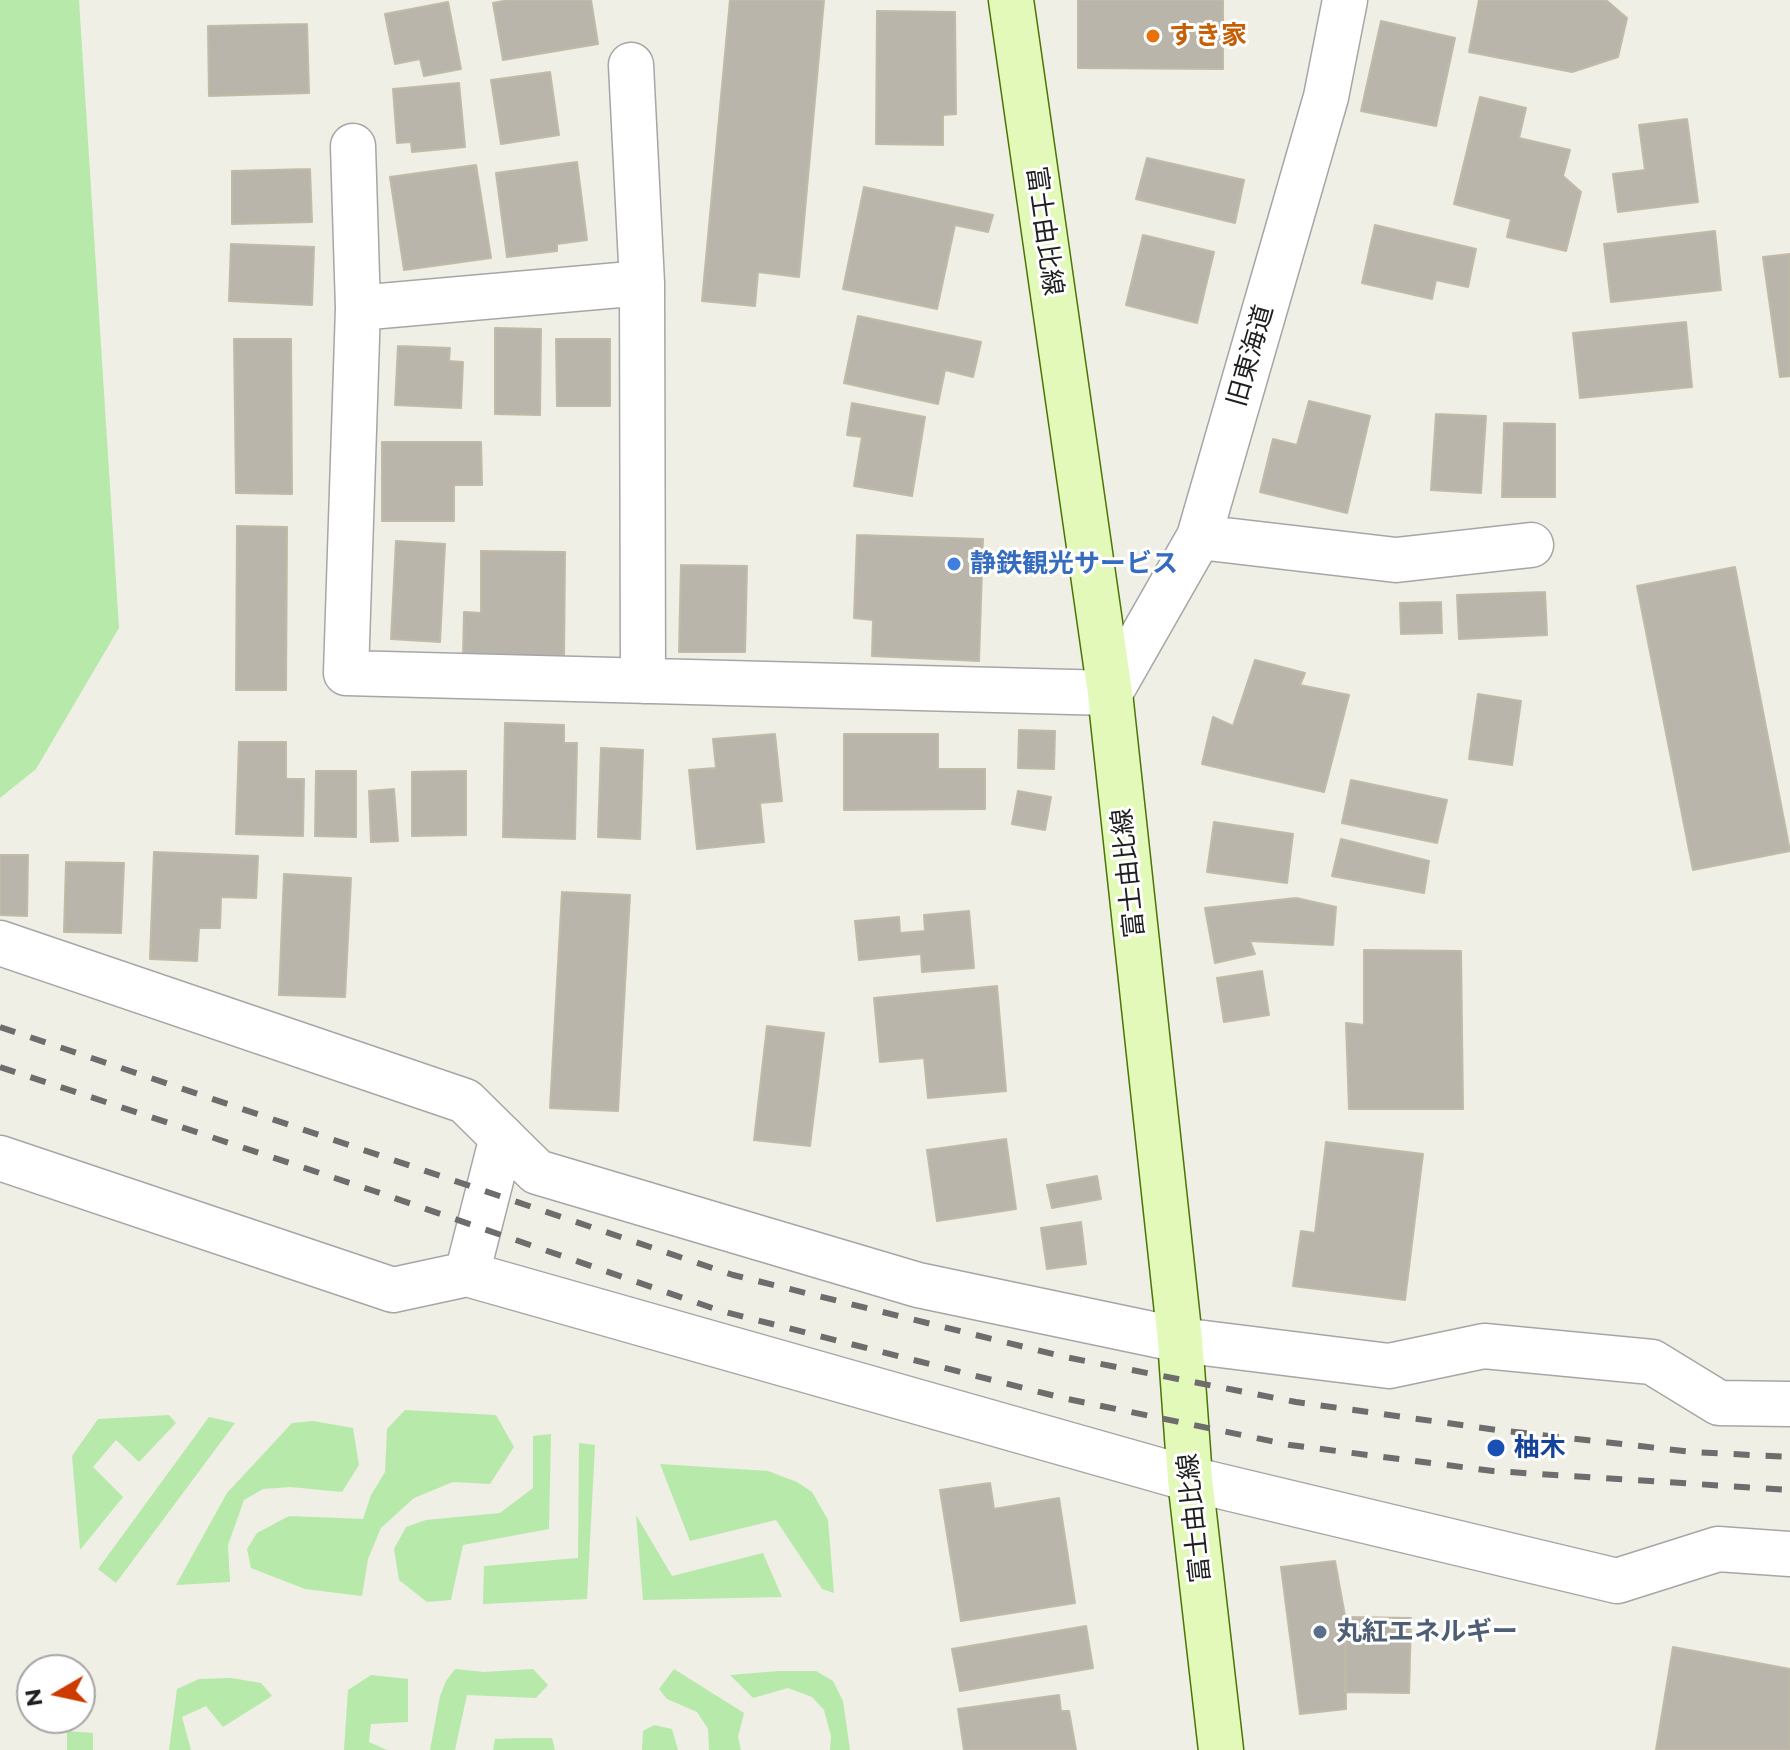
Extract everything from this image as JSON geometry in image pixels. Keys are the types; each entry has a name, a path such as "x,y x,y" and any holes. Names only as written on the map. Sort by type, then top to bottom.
{"main road":[{"name":"富士由比線","path":"1011,0 1110,693 1180,1340 1190,1479 1221,1750"}],"street":[{"name":"旧東海道","path":"1110,693 1199,537 1326,97 1345,0"},
{"path":"631,65 642,283 643,681"},
{"path":"353,146 358,308 346,673 1110,693"},
{"path":"358,308 642,283"},
{"path":"1199,537 1396,560 1531,545"},
{"path":"0,943 465,1101 537,1172 918,1285 1180,1340 1389,1366 1484,1346 1652,1362 1719,1403 1790,1404"},
{"path":"467,1274 502,1137"},
{"path":"0,1158 393,1290 467,1274 1190,1479 1617,1581 1718,1549 1790,1554"}],"green space":[{"path":"0,0 79,0 119,628 36,769 0,798"},
{"path":"405,1410 496,1415 514,1447 490,1484 453,1482 414,1498 381,1528 368,1559 362,1596 305,1589 251,1568 247,1549 257,1533 289,1516 363,1519 371,1495 385,1472 387,1429"},
{"path":"169,1415 176,1423 139,1462 116,1440 93,1467 123,1497 80,1550 72,1456 98,1419"},
{"path":"209,1417 235,1423 116,1583 98,1569"},
{"path":"313,1421 353,1428 359,1465 342,1492 290,1487 263,1489 244,1500 228,1545 230,1582 176,1585 227,1493 292,1423"},
{"path":"551,1434 549,1529 463,1545 451,1600 427,1602 399,1580 394,1549 406,1527 426,1520 500,1513 533,1488 533,1436"},
{"path":"579,1443 595,1445 587,1599 483,1604 484,1566 578,1558"},
{"path":"660,1464 768,1471 797,1482 812,1492 828,1520 834,1593 822,1589 776,1520 690,1541"},
{"path":"636,1515 672,1576 763,1553 782,1597 643,1600"},
{"path":"455,1669 484,1672 533,1669 548,1685 536,1698 467,1695 455,1750 430,1750 440,1696"},
{"path":"674,1669 744,1713 738,1737 741,1750 709,1750 708,1729 697,1712 667,1699 659,1689"},
{"path":"816,1671 833,1681 843,1701 850,1750 830,1750 831,1736 824,1710 812,1697 788,1688 753,1698 730,1675"},
{"path":"371,1675 408,1679 408,1722 371,1724 369,1742 387,1750 344,1750 348,1690"},
{"path":"231,1678 261,1683 272,1696 223,1727 206,1706 182,1717 191,1750 169,1750 177,1689 199,1679"},
{"path":"654,1725 672,1729 678,1750 642,1750 643,1731"},
{"path":"67,1734 93,1734 93,1750 67,1750"},
{"path":"552,1738 555,1750 493,1750 495,1739"}],"building":[{"path":"509,0 591,0 598,44 503,60 493,3"},
{"path":"730,0 824,0 799,277 758,272 755,306 702,301"},
{"path":"1078,0 1223,0 1223,69 1078,68"},
{"path":"1479,0 1606,0 1627,18 1618,57 1572,72 1469,52"},
{"path":"448,2 461,69 424,76 420,59 395,64 385,14"},
{"path":"877,11 955,12 956,114 943,115 943,145 876,144"},
{"path":"1381,21 1455,38 1436,126 1361,111"},
{"path":"307,24 309,93 209,96 208,26"},
{"path":"550,72 559,135 501,144 491,80"},
{"path":"459,83 465,147 412,152 411,142 397,143 393,89"},
{"path":"1480,97 1526,108 1519,138 1570,150 1563,176 1581,192 1566,251 1507,237 1511,219 1454,204"},
{"path":"1687,119 1698,202 1618,212 1613,174 1645,170 1639,125"},
{"path":"1147,158 1244,180 1235,223 1136,199"},
{"path":"577,162 587,240 557,244 557,251 507,257 496,173"},
{"path":"476,165 491,258 404,270 390,177"},
{"path":"310,169 312,222 232,224 232,171"},
{"path":"864,187 993,215 988,232 955,225 937,309 843,289"},
{"path":"1375,225 1476,249 1468,287 1436,280 1432,299 1362,283"},
{"path":"1715,231 1721,290 1611,302 1604,244"},
{"path":"1143,235 1214,252 1197,323 1126,305"},
{"path":"231,244 314,247 312,305 229,301"},
{"path":"1790,254 1790,376 1780,377 1763,257"},
{"path":"858,316 981,342 973,377 945,370 938,404 844,383"},
{"path":"1686,322 1692,387 1580,398 1573,333"},
{"path":"495,328 541,329 540,415 495,414"},
{"path":"234,339 291,339 292,494 236,493"},
{"path":"556,339 610,339 610,406 557,406"},
{"path":"398,346 450,348 449,361 463,362 461,408 395,405"},
{"path":"1309,401 1370,416 1347,513 1260,492 1273,439 1297,445"},
{"path":"852,403 925,417 912,496 854,486 862,437 847,435"},
{"path":"1436,414 1486,416 1481,493 1431,490"},
{"path":"1504,423 1555,424 1555,497 1502,497"},
{"path":"382,442 481,442 482,485 454,485 454,521 382,521"},
{"path":"237,526 287,527 286,690 236,690"},
{"path":"857,535 983,539 979,661 872,656 873,620 854,618"},
{"path":"396,541 445,544 440,642 391,639"},
{"path":"481,551 565,552 564,659 463,657 464,612 481,613"},
{"path":"681,565 747,566 745,652 679,652"},
{"path":"1735,567 1790,851 1693,870 1637,586"},
{"path":"1545,592 1547,635 1459,639 1457,595"},
{"path":"1441,602 1442,633 1401,634 1400,603"},
{"path":"1255,660 1305,673 1300,685 1349,695 1324,792 1202,764 1213,717 1233,726"},
{"path":"1478,694 1521,701 1512,765 1469,759"},
{"path":"505,723 564,725 564,743 577,743 575,839 503,837"},
{"path":"1019,730 1055,731 1054,769 1018,768"},
{"path":"775,734 782,801 760,803 764,842 697,849 689,770 716,768 713,739"},
{"path":"844,734 938,734 938,769 985,769 985,809 844,810"},
{"path":"239,742 286,742 286,779 304,779 303,836 236,834"},
{"path":"601,748 643,750 640,839 598,837"},
{"path":"316,771 356,771 356,837 315,836"},
{"path":"466,771 466,835 412,836 412,772"},
{"path":"1351,780 1447,800 1437,843 1342,823"},
{"path":"394,789 398,841 371,842 369,791"},
{"path":"1018,791 1051,797 1045,830 1012,824"},
{"path":"1214,822 1293,834 1287,883 1207,872"},
{"path":"1341,839 1429,861 1424,893 1332,876"},
{"path":"154,852 258,856 256,898 221,897 220,928 199,928 197,961 150,959"},
{"path":"0,855 28,855 27,916 0,915"},
{"path":"66,862 124,863 121,933 64,932"},
{"path":"284,874 351,878 345,997 279,995"},
{"path":"562,892 630,895 618,1111 550,1108"},
{"path":"1296,898 1336,907 1333,945 1250,941 1255,954 1215,963 1205,908"},
{"path":"969,911 974,968 922,972 921,954 859,960 855,921 899,917 900,933 925,931 924,915"},
{"path":"1364,950 1461,951 1463,1109 1349,1109 1346,1023 1364,1025"},
{"path":"1262,971 1269,1015 1224,1022 1217,978"},
{"path":"997,986 1006,1091 928,1098 924,1058 880,1062 874,998"},
{"path":"767,1026 824,1033 810,1146 754,1140"},
{"path":"1006,1139 1016,1209 937,1221 927,1150"},
{"path":"1326,1142 1423,1154 1405,1300 1293,1286 1301,1231 1315,1233"},
{"path":"1097,1176 1101,1199 1052,1208 1047,1185"},
{"path":"1081,1222 1086,1264 1047,1269 1041,1228"},
{"path":"990,1483 994,1509 1059,1498 1075,1603 961,1621 940,1490"},
{"path":"1335,1561 1345,1616 1346,1709 1300,1714 1281,1567"},
{"path":"1346,1617 1411,1618 1409,1693 1345,1692"},
{"path":"1086,1626 1093,1668 960,1691 952,1649"},
{"path":"1673,1647 1790,1669 1790,1750 1656,1750"},
{"path":"1059,1695 1061,1711 1069,1711 1076,1750 964,1750 958,1709"}],"railway":[{"path":"0,1027 733,1275 1065,1357 1296,1402 1497,1430 1693,1452 1790,1457"},
{"path":"0,1067 374,1191 721,1311 1063,1398 1290,1445 1493,1471 1790,1490"}],"place":[{"name":"すき家","path":"1153,36"},
{"name":"静鉄観光サービス","path":"954,564"},
{"name":"柚木","path":"1496,1448"},
{"name":"丸紅エネルギー","path":"1320,1632"}]}
